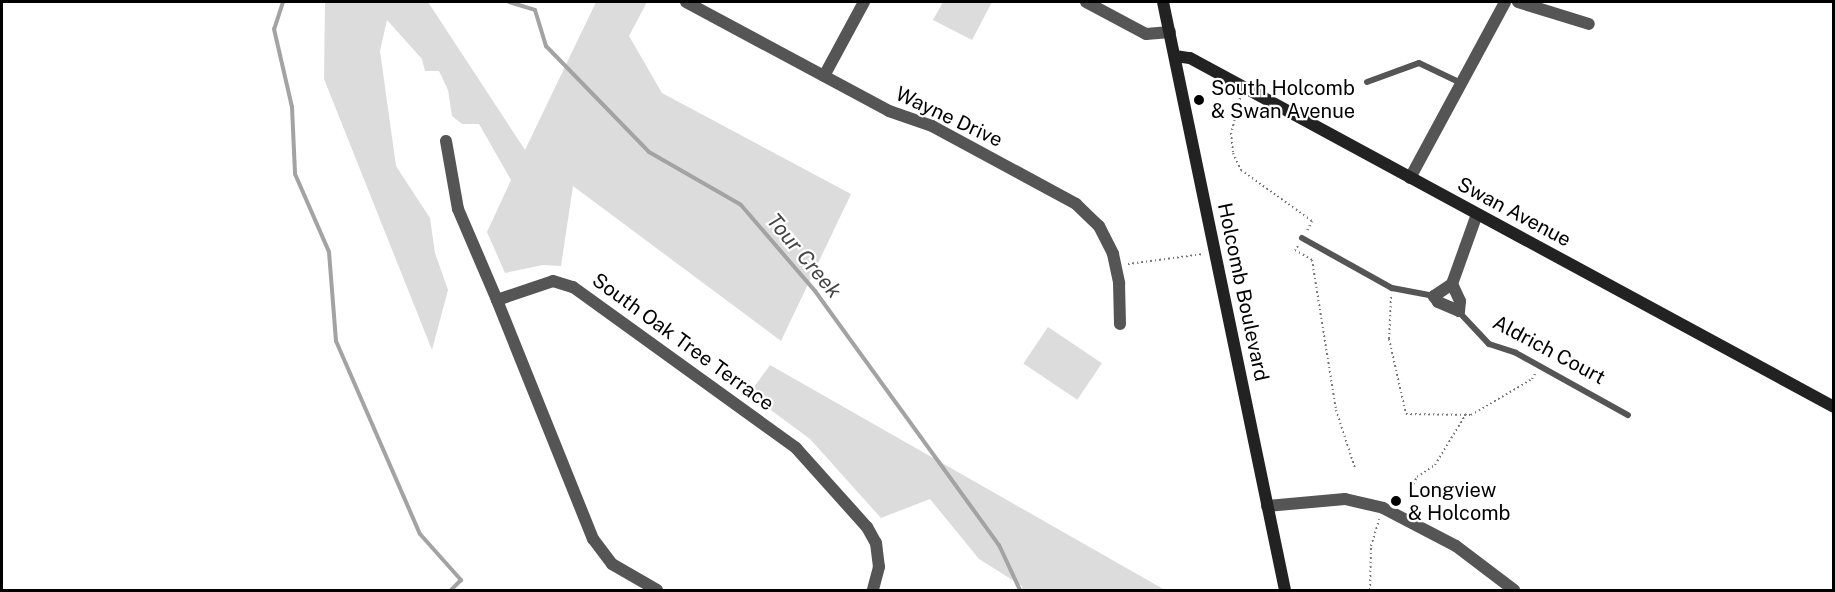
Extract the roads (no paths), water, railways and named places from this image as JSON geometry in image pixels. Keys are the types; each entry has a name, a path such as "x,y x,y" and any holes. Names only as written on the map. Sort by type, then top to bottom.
{"street":[{"name":"Wayne Drive","path":"686,2 889,111 932,126 1076,204 1099,226 1116,266 1120,324"},
{"path":"824,76 864,2"},
{"path":"1086,2 1146,34 1170,32"},
{"name":"Holcomb Boulevard","path":"1164,2 1285,591"},
{"path":"1410,178 1505,2"},
{"path":"1518,2 1589,24"},
{"name":"Swan Avenue","path":"1174,56 1190,58 1245,87 1833,407"},
{"path":"446,141 458,209 593,539 612,564 657,591"},
{"path":"1434,296 1452,284 1477,214"},
{"name":"South Oak Tree Terrace","path":"497,300 554,281 573,287 796,448 867,527 876,543 879,567 873,591"},
{"name":"Aldrich Court","path":"1434,296 1438,302 1459,311 1460,301 1452,284"},
{"path":"1267,506 1345,499 1383,508 1463,550 1514,591"}],"lane":[{"path":"1367,82 1419,63 1461,83"},
{"name":"Aldrich Court","path":"1302,238 1392,288 1434,296"},
{"name":"Aldrich Court","path":"1459,311 1489,344 1539,366 1628,414"}],"waterway":[{"path":"283,2 274,29 292,107 295,174 329,252 336,341 420,534 461,580 451,590"},
{"name":"Tour Creek","path":"509,2 535,10 546,46 649,152 741,205 815,291 999,545 1020,590"}],"place":[{"name":"South Holcomb & Swan Avenue","path":"1199,100"},
{"name":"Longview & Holcomb","path":"1396,501"}]}
